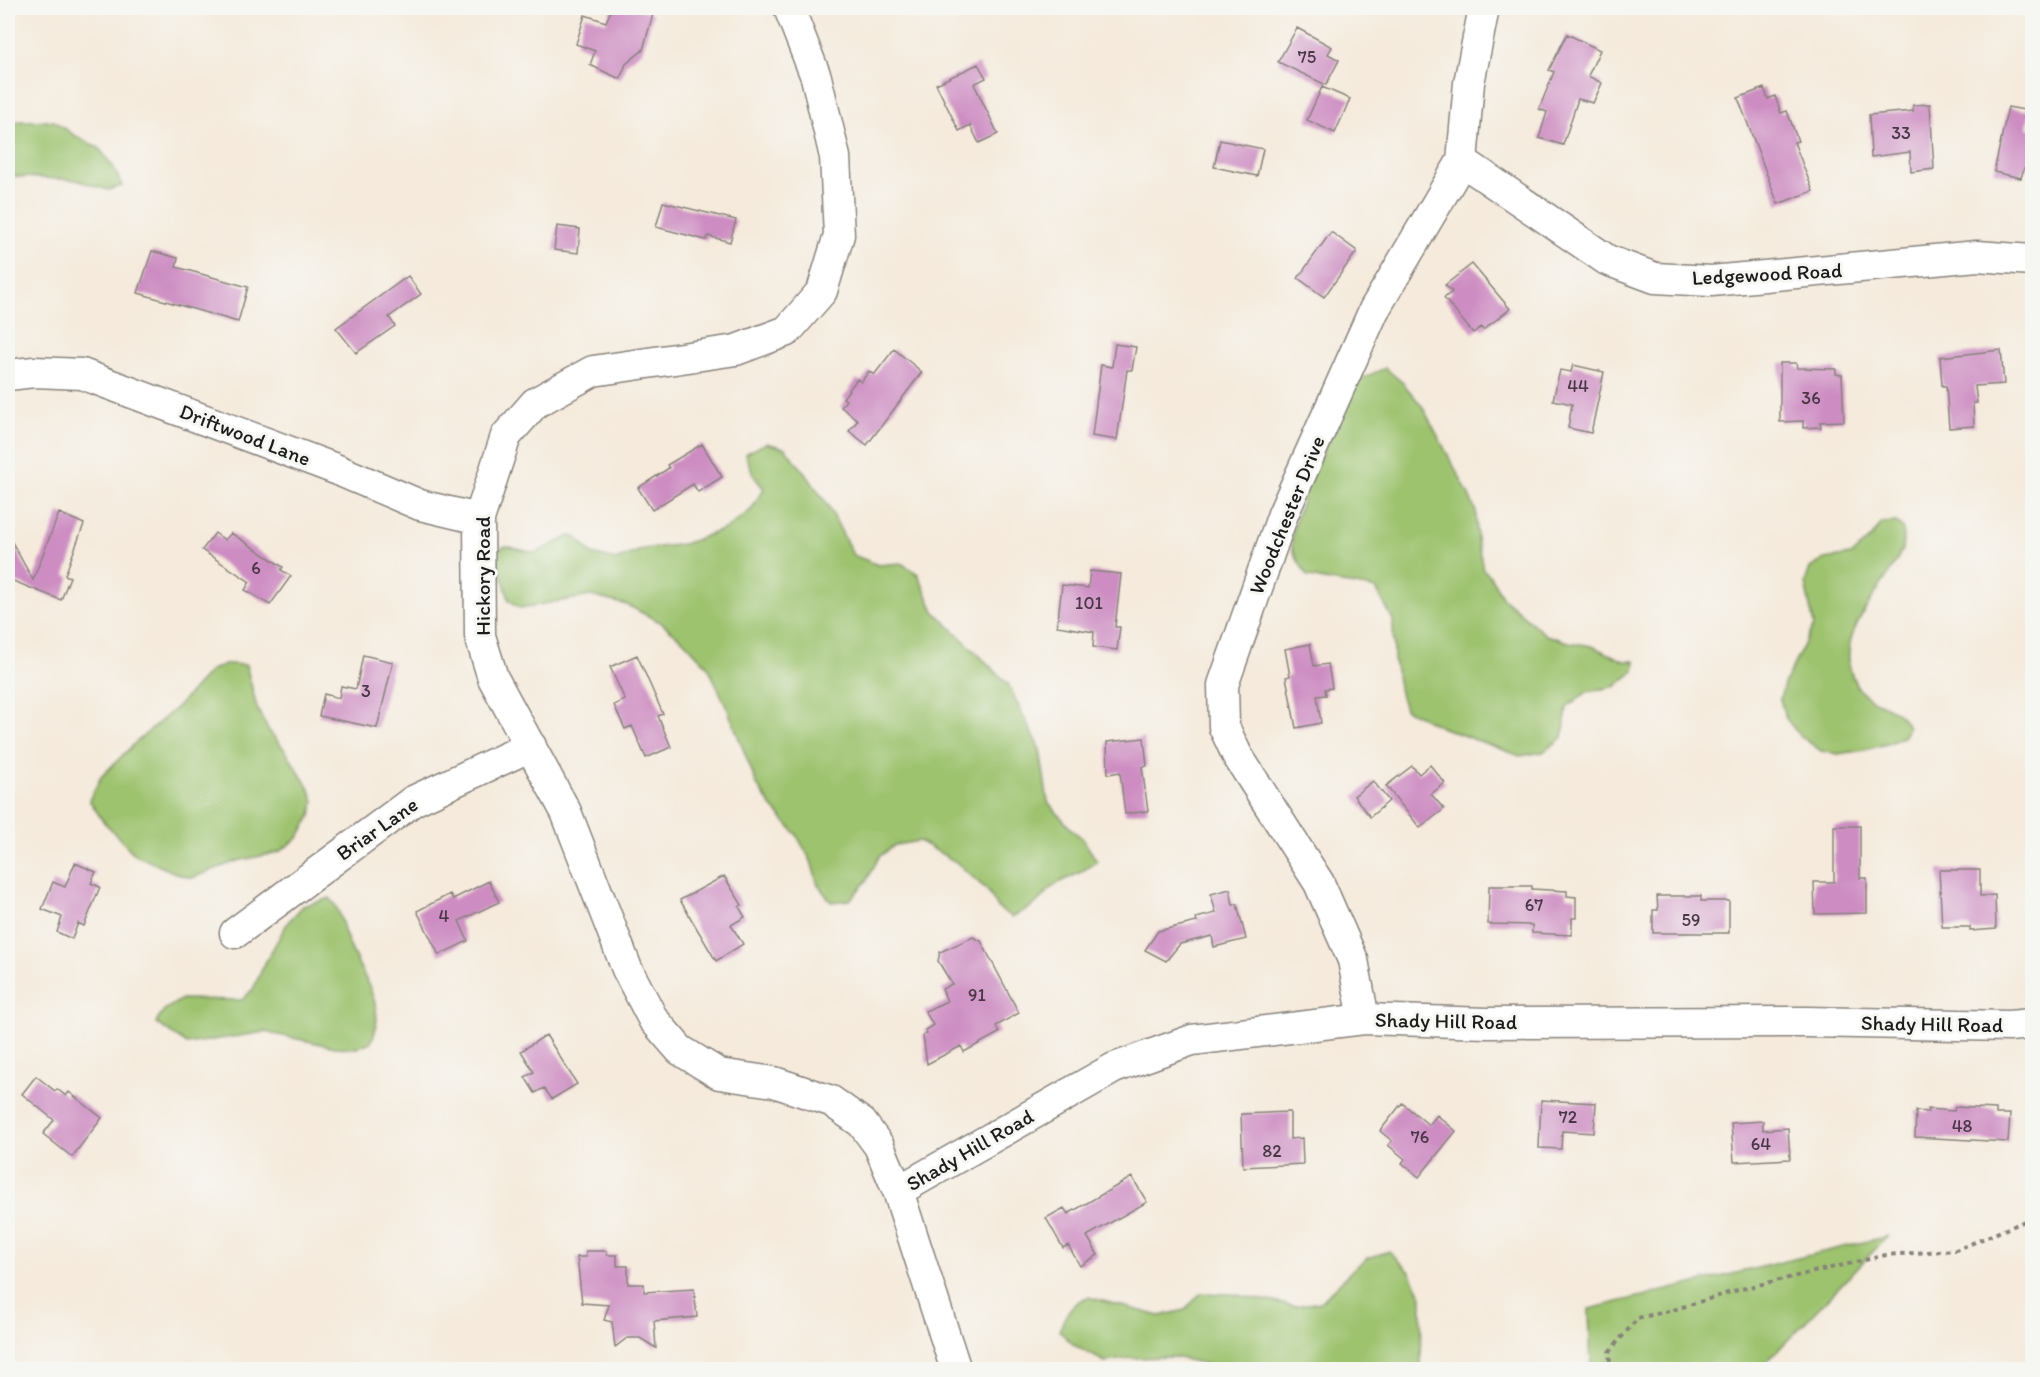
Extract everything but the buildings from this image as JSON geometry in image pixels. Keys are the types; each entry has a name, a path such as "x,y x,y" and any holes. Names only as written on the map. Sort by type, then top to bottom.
{"street":[{"name":"Hickory Road","path":"789,8 816,77 835,157 839,235 822,291 787,331 736,350 593,371 535,403 506,436 479,519 480,636 493,678 566,812 627,969 654,1019 680,1050 719,1074 774,1082 831,1101 862,1123 879,1146 898,1191 956,1370"},
{"name":"Woodchester Drive","path":"1364,1019 1353,960 1319,883 1238,755 1224,727 1223,685 1283,513 1374,310 1462,161 1469,83 1484,8"},
{"name":"Ledgewood Road","path":"1462,161 1607,260 1655,278 1723,280 1977,256 2032,260"},
{"name":"Driftwood Lane","path":"8,375 34,372 82,374 333,468 420,505 479,519"},
{"name":"Briar Lane","path":"235,933 413,801 531,746"},
{"name":"Shady Hill Road","path":"898,1191 1114,1068 1192,1040 1364,1019 1487,1023 1806,1022 2009,1026 2032,1024"}],"path":[{"path":"1611,1370 1609,1352 1638,1318 1741,1289 1886,1255 1956,1250 2032,1218"}],"green space":[{"path":"54,121 99,148 114,168 122,186 108,190 76,180 8,176 8,122"},
{"path":"1385,368 1402,382 1422,406 1468,493 1476,512 1477,540 1483,569 1503,598 1546,635 1592,646 1624,661 1635,661 1634,671 1616,686 1587,692 1567,707 1563,737 1543,752 1520,756 1443,728 1405,709 1394,660 1393,620 1376,589 1307,576 1293,551 1293,533 1306,490 1356,381"},
{"path":"766,443 785,448 806,474 829,507 853,555 878,565 901,563 918,574 934,611 1008,684 1040,750 1048,802 1071,829 1082,838 1097,861 1056,884 1033,906 1012,917 998,908 988,891 956,862 919,841 895,845 879,857 867,880 850,900 831,902 818,885 811,861 796,834 771,806 757,785 728,710 708,667 685,642 660,622 627,605 591,596 520,608 509,600 495,552 505,546 535,553 570,536 577,538 592,554 616,560 644,549 684,544 727,528 751,510 764,489 754,476 745,454"},
{"path":"1896,522 1903,529 1903,547 1854,630 1849,648 1849,666 1860,691 1895,711 1908,727 1904,736 1890,743 1865,750 1838,754 1821,751 1799,735 1785,717 1780,699 1784,684 1814,625 1805,583 1810,568 1825,559 1851,555 1872,537 1882,523"},
{"path":"228,664 246,665 257,708 269,731 285,750 310,790 314,801 311,816 298,838 279,852 237,861 192,878 135,855 103,821 89,800 101,777 134,744 177,707 211,670"},
{"path":"330,898 339,912 351,949 374,1001 377,1015 376,1028 371,1042 356,1048 335,1047 265,1032 187,1044 156,1023 164,1010 182,999 242,1000 253,989 288,922 303,906"},
{"path":"1888,1236 1760,1369 1591,1369 1589,1309"},
{"path":"1389,1251 1410,1272 1422,1297 1421,1369 1233,1370 1174,1357 1131,1358 1105,1362 1075,1346 1059,1331 1069,1310 1077,1302 1088,1297 1160,1316 1185,1310 1201,1293 1232,1294 1294,1306 1321,1302 1354,1268 1368,1258"}]}
